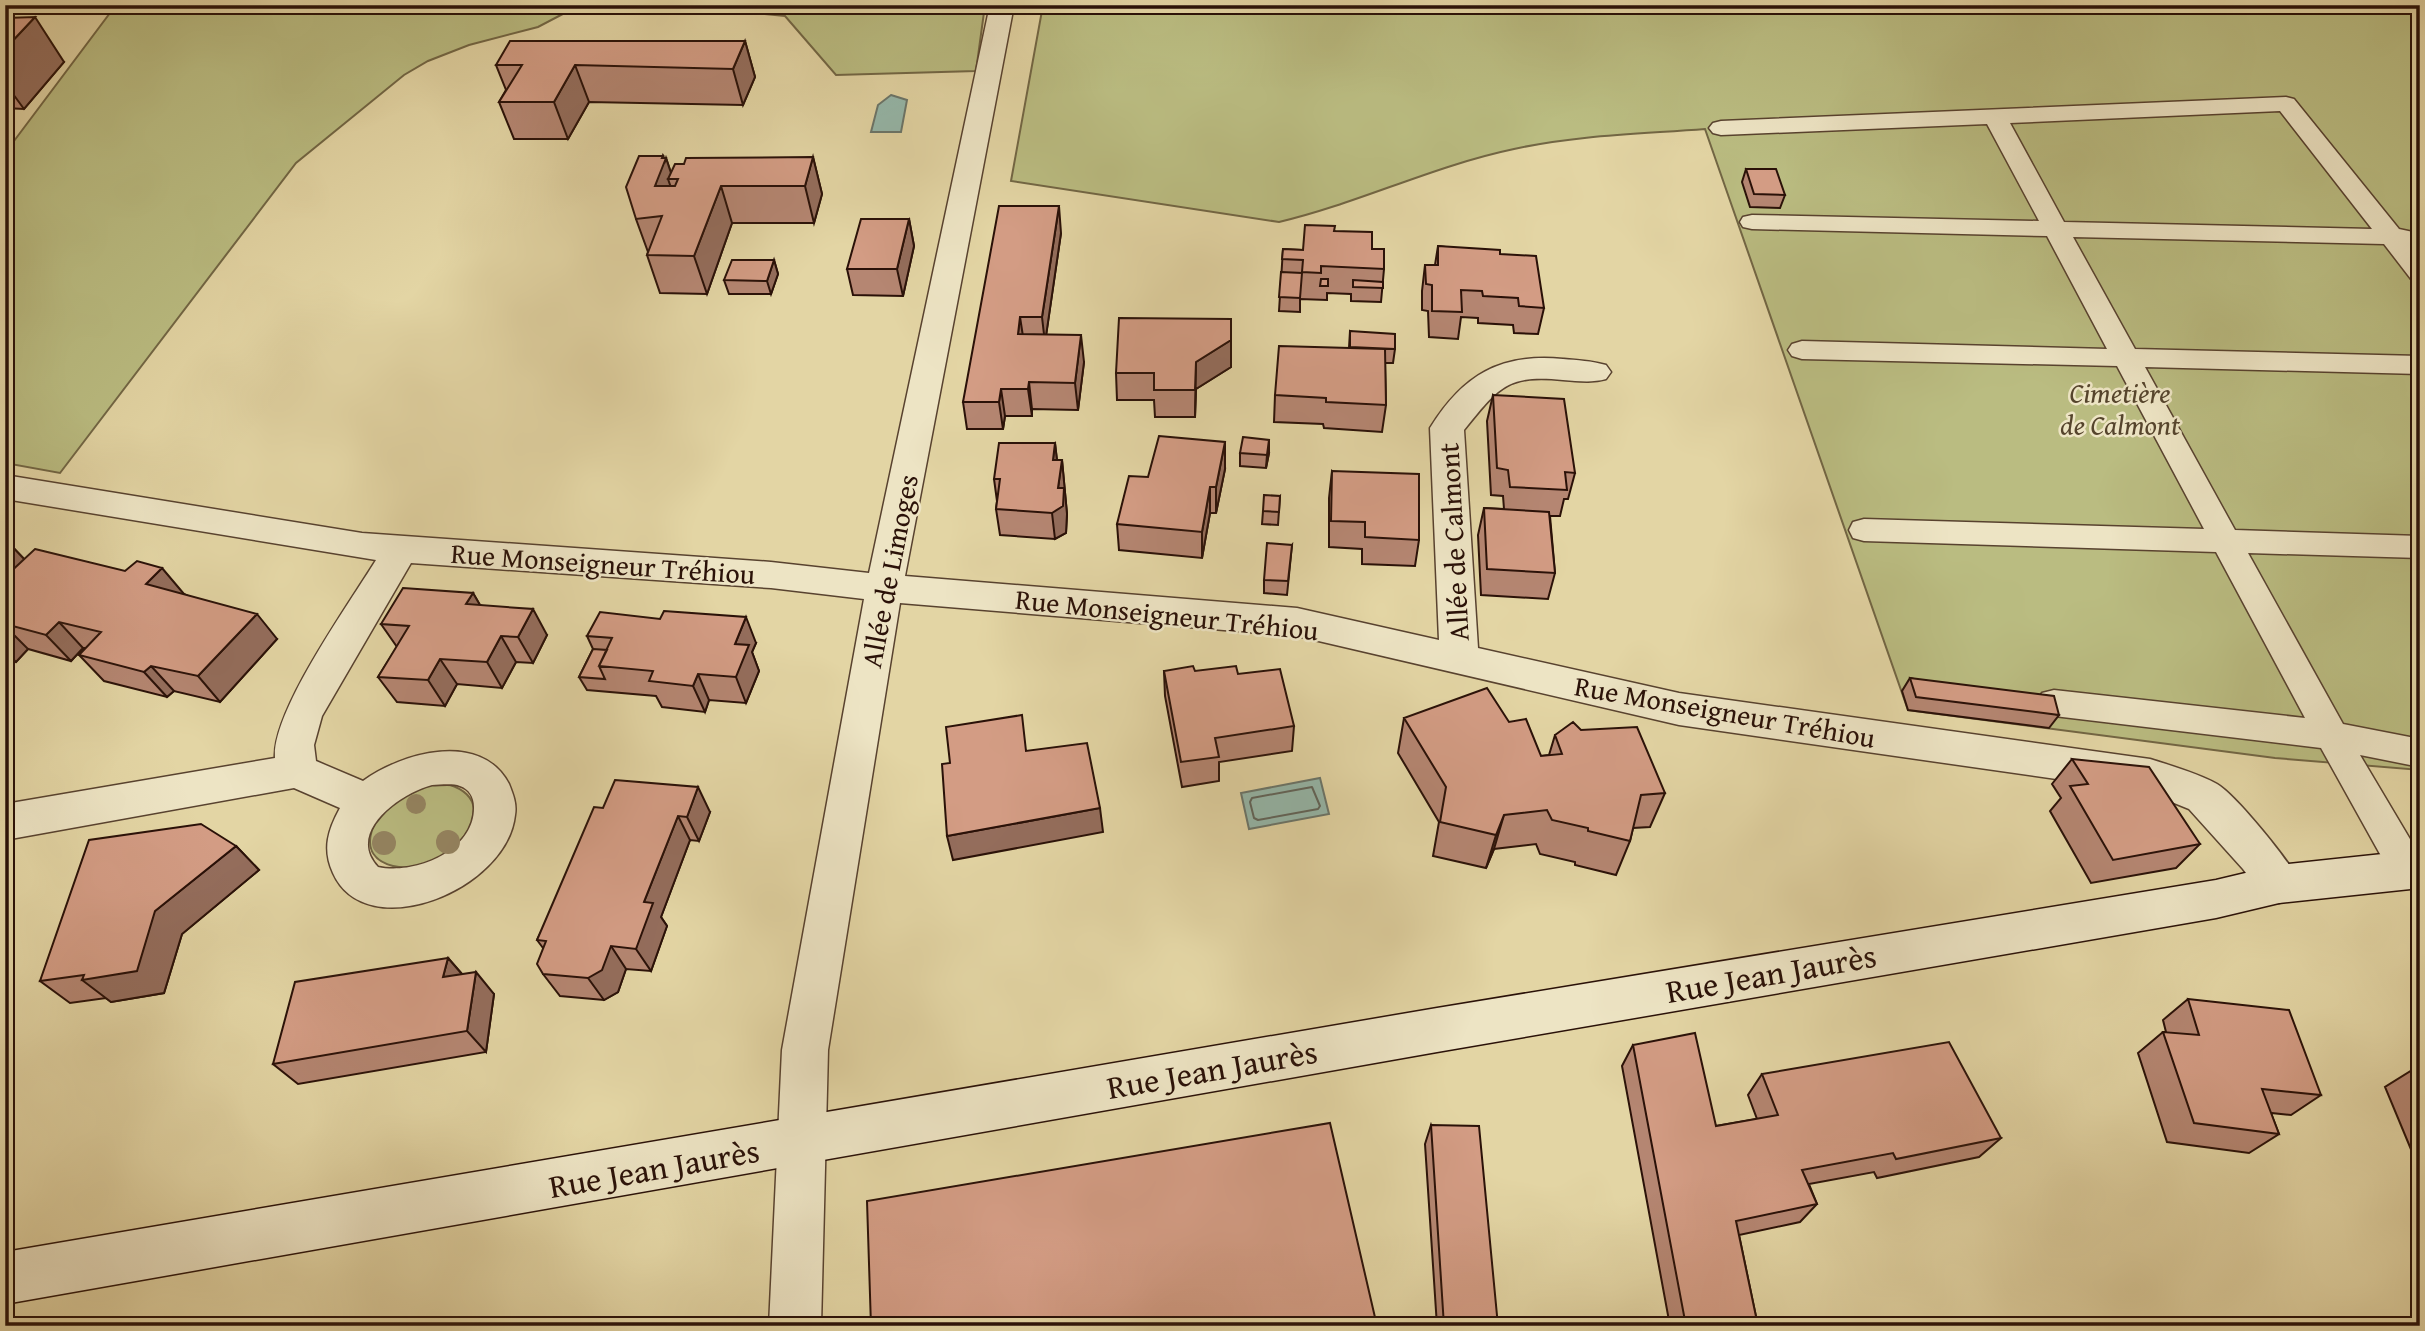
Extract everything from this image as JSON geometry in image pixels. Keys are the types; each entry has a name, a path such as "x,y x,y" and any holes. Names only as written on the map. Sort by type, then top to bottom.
{"street":[{"name":"Allée de Limoges","path":"795,1326 805,1050 884,588 1002,5"},
{"name":"Allée de Calmont","path":"1459,659 1447,428 1490,382 1505,372 1522,369 1595,372"},
{"name":"Rue Monseigneur Tréhiou","path":"5,487 362,546 771,575 884,588 1297,622 1679,709 2150,776 2204,797 2258,856 2279,884"},
{"path":"296,771 294,745 303,714 401,550"},
{"path":"5,822 296,771 368,801"},
{"name":"Rue Jean Jaurès","path":"5,1278 2217,899 2279,884 2414,870"}],"lane":[{"path":"1721,128 2286,104 2420,273"},
{"path":"1995,117 2330,735 2414,870"},
{"path":"1752,222 2420,238"},
{"path":"1801,350 2420,365"},
{"path":"1864,530 2420,547"},
{"path":"2054,703 2330,735 2420,753"}],"green space":[{"path":"116,5 580,5 538,27 469,45 428,61 404,75 296,163 60,473 5,463 5,153"},
{"path":"677,5 985,5 976,71 836,75 785,16"},
{"name":"Cimetière de Calmont","path":"1043,5 2420,5 2420,770 2275,758 1908,710 1705,129 1585,138 1514,149 1454,165 1338,205 1279,222 1011,181"},
{"path":"443,783 464,792 473,805 473,820 464,836 450,850 433,861 413,867 393,866 381,861 370,845 373,826 385,808 404,793"}],"water":[{"path":"891,95 907,100 901,132 871,132 878,105"},
{"path":"1320,778 1329,814 1249,829 1241,793"}],"building":[{"path":"35,17 5,49 5,18"},
{"path":"510,41 745,41 733,69 575,65 554,102 499,102 522,65 496,65"},
{"path":"639,156 666,158 655,186 675,186 678,179 668,179 675,164 684,164 686,158 813,157 805,186 721,186 694,256 647,255 662,216 636,219 626,187"},
{"path":"1746,169 1776,169 1785,195 1754,194"},
{"path":"999,206 1059,206 1042,317 1020,317 1018,334 1081,335 1075,383 1029,382 1028,389 1001,389 999,402 963,402"},
{"path":"861,219 909,219 897,269 847,269"},
{"path":"1305,225 1335,226 1334,231 1372,232 1372,249 1384,249 1384,269 1321,266 1321,273 1302,272 1303,260 1282,259 1283,249 1303,250"},
{"path":"1438,246 1500,250 1500,254 1536,256 1544,308 1519,306 1518,298 1483,296 1482,291 1461,290 1462,312 1432,311 1432,285 1426,284 1425,265 1438,265"},
{"path":"732,260 774,260 767,281 724,280"},
{"path":"1281,272 1302,273 1300,298 1279,297"},
{"path":"1321,279 1328,279 1328,286 1320,286"},
{"path":"1353,280 1383,282 1383,288 1353,287"},
{"path":"1119,318 1231,319 1231,340 1196,362 1195,390 1154,390 1154,373 1116,373"},
{"path":"1350,331 1395,334 1395,349 1350,347"},
{"path":"1279,346 1385,349 1386,405 1326,402 1326,398 1275,395"},
{"path":"1493,395 1564,399 1575,473 1565,472 1567,490 1510,487 1508,470 1497,468"},
{"path":"1159,436 1225,442 1216,487 1210,487 1202,532 1117,524 1129,476 1148,477"},
{"path":"1243,437 1269,440 1267,455 1240,453"},
{"path":"999,443 1055,443 1053,460 1062,460 1058,488 1064,488 1063,506 1052,513 996,509 1000,479 994,479"},
{"path":"1332,471 1419,474 1419,540 1365,537 1365,522 1331,521"},
{"path":"1264,495 1280,496 1279,512 1263,511"},
{"path":"1484,508 1549,512 1555,573 1487,569"},
{"path":"1267,543 1292,545 1288,581 1264,580"},
{"path":"35,549 125,571 137,561 162,568 146,584 257,614 198,676 151,666 144,672 79,655 101,632 59,622 46,635 5,624 5,577"},
{"path":"403,588 473,593 466,604 533,609 518,637 501,636 487,662 440,659 428,680 378,677 409,626 381,624"},
{"path":"664,611 746,617 735,644 749,645 736,677 698,674 693,686 649,681 653,671 599,666 612,638 587,636 600,612 660,619"},
{"path":"593,649 607,650 599,666 605,679 579,677"},
{"path":"1193,666 1195,671 1236,666 1238,674 1280,669 1294,726 1215,738 1219,757 1181,762 1164,671"},
{"path":"1910,678 2054,696 2059,715 1916,697"},
{"path":"1487,688 1509,722 1526,719 1541,756 1562,754 1555,735 1573,722 1581,730 1637,727 1665,793 1641,795 1630,841 1552,820 1547,810 1504,815 1496,835 1440,822 1446,787 1404,718"},
{"path":"1022,715 1026,751 1087,743 1100,808 947,836 942,764 950,763 946,727"},
{"path":"2072,759 2149,767 2200,844 2113,860 2070,786 2088,784"},
{"path":"615,780 698,787 687,817 678,816 644,902 653,903 636,949 611,946 602,970 588,978 543,974 537,964 546,941 537,940 594,807 603,808"},
{"path":"201,824 236,846 155,911 137,971 82,980 84,975 40,981 89,840"},
{"path":"448,958 443,977 476,972 467,1031 273,1064 295,982"},
{"path":"2188,999 2289,1010 2321,1095 2262,1089 2279,1134 2194,1123 2163,1032 2199,1035"},
{"path":"1695,1033 1716,1126 1778,1115 1762,1074 1949,1042 2001,1138 1896,1159 1893,1153 1802,1170 1817,1204 1736,1221 1758,1326 1686,1326 1633,1045"},
{"path":"1330,1123 1377,1326 871,1326 867,1201"},
{"path":"1431,1125 1479,1126 1498,1326 1444,1326"}]}
